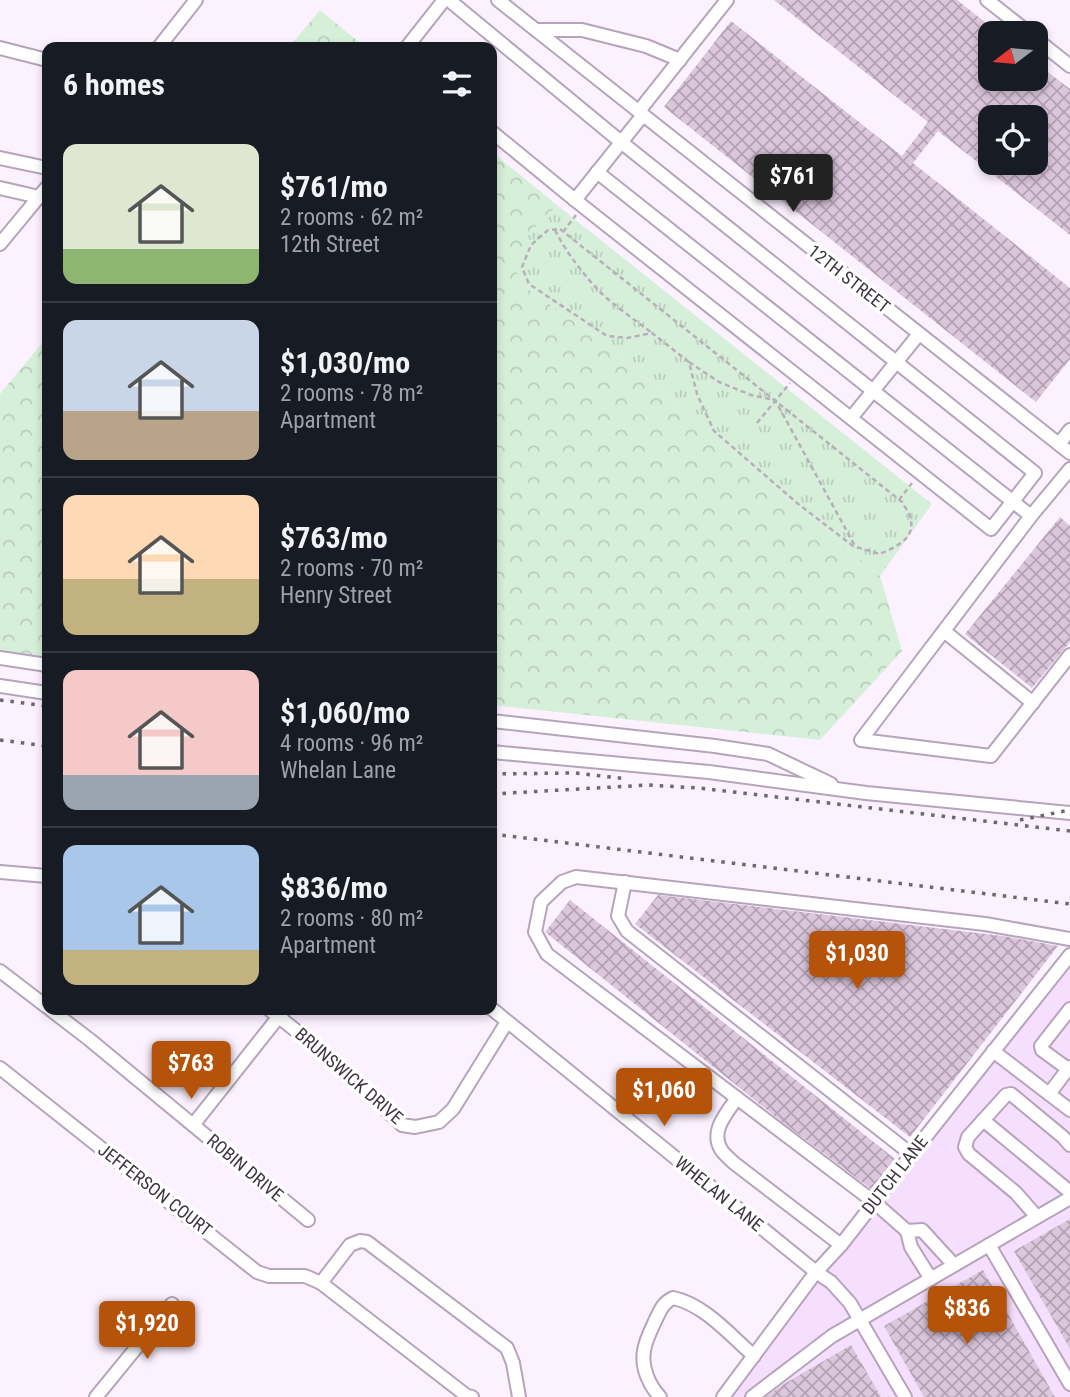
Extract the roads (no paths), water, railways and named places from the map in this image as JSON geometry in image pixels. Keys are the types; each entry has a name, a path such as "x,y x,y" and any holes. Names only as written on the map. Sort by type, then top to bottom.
{"street":[{"path":"163,42 196,0"},
{"path":"411,42 447,0 1035,473 991,529 497,136"},
{"name":"12TH STREET","path":"498,0 1070,453"},
{"path":"987,0 1014,21"},
{"path":"579,203 597,172 721,2"},
{"path":"536,30 582,30 646,46 680,60"},
{"path":"0,48 42,59"},
{"path":"1048,49 1070,66"},
{"path":"0,158 42,167"},
{"path":"597,172 1031,516"},
{"path":"0,188 42,192"},
{"path":"0,244 6,228 42,193"},
{"path":"851,418 919,334"},
{"path":"1059,444 1070,430"},
{"path":"1070,469 1031,516 861,740 991,756 1070,655"},
{"path":"1058,484 1070,493"},
{"path":"944,631 1033,703"},
{"path":"0,658 42,664"},
{"path":"0,686 42,691"},
{"path":"497,722 768,754 844,790"},
{"path":"497,752 709,772 844,790 1070,813"},
{"path":"0,872 42,876"},
{"path":"931,1279 911,1247 907,1231 874,1202 547,954 535,932 541,902 562,882 576,877 985,924 1070,939"},
{"path":"625,882 618,916 627,931 911,1154"},
{"name":"DUTCH LANE","path":"723,1397 816,1272 841,1245 1070,955"},
{"name":"ROBIN DRIVE","path":"0,971 42,1003"},
{"path":"1049,1094 1069,1068 1042,1050 1041,1046 1070,1009"},
{"name":"WHELAN LANE","path":"497,1013 831,1282 850,1303 905,1397"},
{"name":"ROBIN DRIVE","path":"58,1015 308,1220"},
{"path":"193,1125 275,1015"},
{"name":"BRUNSWICK DRIVE","path":"280,1015 402,1125 408,1127 439,1122 453,1109 507,1021"},
{"path":"993,1051 1067,1108"},
{"name":"JEFFERSON COURT","path":"0,1068 257,1272 269,1276 305,1276 321,1283 467,1396 472,1397"},
{"path":"1037,1217 1016,1193 969,1154 965,1147 968,1137 1006,1095 1011,1094 1070,1145"},
{"path":"737,1098 719,1125 716,1137 721,1150 734,1164 841,1245"},
{"path":"983,1120 1070,1192"},
{"path":"752,1397 832,1336 1070,1198"},
{"path":"907,1231 922,1230 954,1265"},
{"path":"321,1283 350,1245 360,1241 368,1242 507,1348 513,1363 519,1397"},
{"path":"989,1245 1070,1384"},
{"path":"660,1397 653,1390 645,1369 643,1350 664,1303 673,1298 685,1300 705,1314 754,1356"},
{"path":"96,1397 172,1304"}],"railway":[{"path":"0,700 42,705"},
{"path":"0,740 42,745"},
{"path":"497,774 575,773 628,779"},
{"path":"497,794 648,785 699,788 1070,831"},
{"path":"1020,820 1070,810"},
{"path":"497,835 1070,904"}]}
